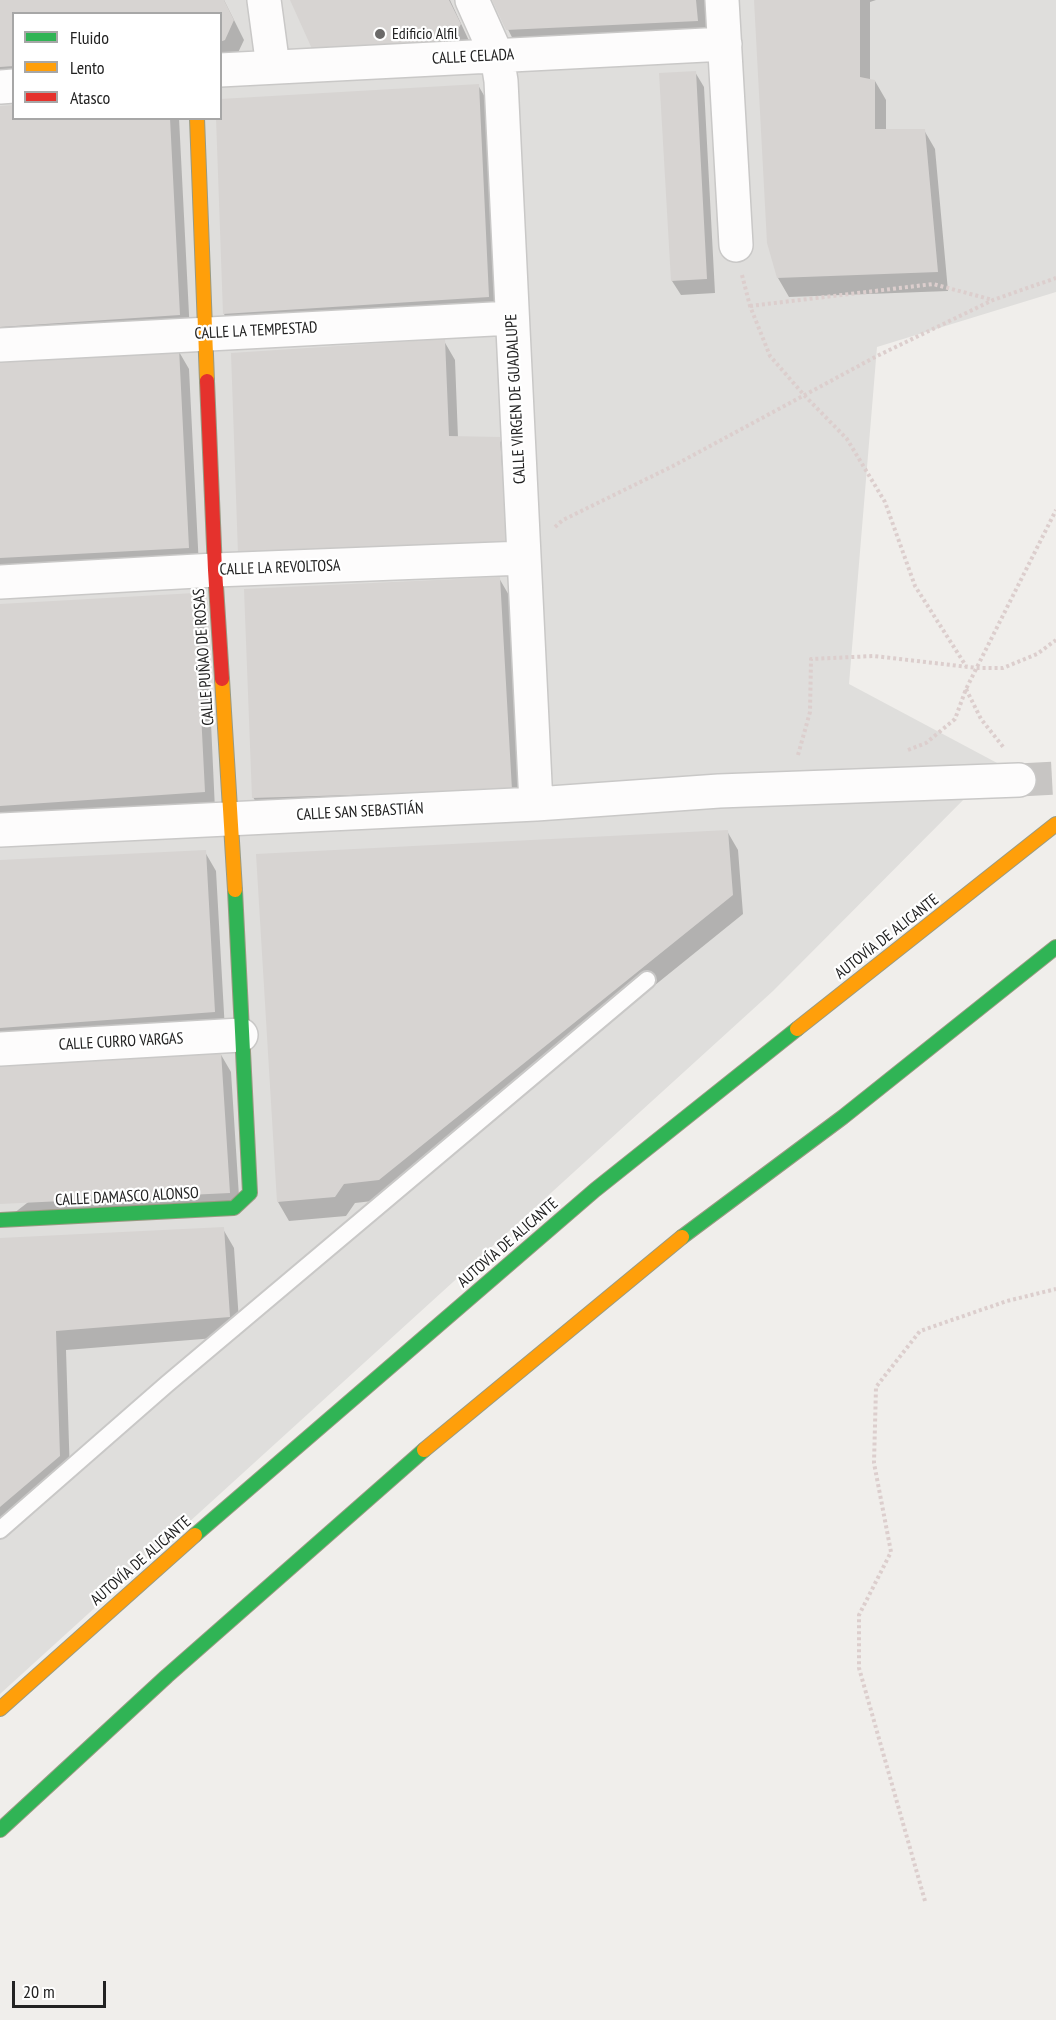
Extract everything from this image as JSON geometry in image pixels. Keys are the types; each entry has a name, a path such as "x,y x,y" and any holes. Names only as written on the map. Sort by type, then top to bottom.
{"main road":[{"name":"CALLE PUÑAO DE ROSAS","path":"197,120 215,570 231,819 250,1192"},
{"name":"AUTOVÍA DE ALICANTE","path":"0,1709 116,1604 595,1190 1056,824"},
{"path":"0,1830 167,1676 406,1465 700,1222 843,1117 1056,947"},
{"name":"CALLE DAMASCO ALONSO","path":"0,1220 234,1208 250,1192"}],"street":[{"path":"264,0 273,67"},
{"name":"CALLE VIRGEN DE GUADALUPE","path":"472,0 497,56 501,81 536,804"},
{"path":"722,0 736,245"},
{"name":"CALLE CELADA","path":"222,70 725,45"},
{"name":"CALLE LA TEMPESTAD","path":"0,345 512,318"},
{"name":"CALLE LA REVOLTOSA","path":"0,582 215,570 524,558"},
{"name":"CALLE SAN SEBASTIÁN","path":"0,830 536,804 719,791 1015,780"},
{"name":"CALLE CURRO VARGAS","path":"0,1048 241,1035"}],"lane":[{"path":"0,1530 167,1384 647,980"}],"path":[{"path":"736,245 750,306 770,357 804,396 847,439 885,502 915,586 966,666"},
{"path":"524,558 563,520 674,466 877,356 993,300 1056,278"},
{"path":"750,306 933,284 993,300"},
{"path":"905,751 926,743 955,719 966,689 1056,510"},
{"path":"796,762 810,712 811,659 874,656 977,668 1003,668 1037,654 1056,640"},
{"path":"966,689 981,719 1008,753 1015,780"},
{"path":"925,1901 859,1668 859,1615 891,1552 874,1463 876,1387 920,1331 1007,1301 1056,1289"}],"shaded area":[{"path":"0,0 1056,0 1056,292 877,347 849,684 999,764 773,991 0,1694"}],"building":[{"path":"0,0 224,0 234,20 225,40 222,41 222,12 12,12 12,66 0,67"},
{"name":"Edificio Alfil","path":"290,0 449,0 461,24 450,43 313,51"},
{"path":"492,0 696,0 698,21 506,30"},
{"path":"754,0 860,0 860,77 875,80 875,129 925,129 938,272 777,278 767,243"},
{"path":"696,71 707,279 671,281 659,73"},
{"path":"479,84 489,297 223,314 216,120 222,120 222,99"},
{"path":"12,105 12,120 170,120 180,315 0,327 0,106"},
{"path":"445,339 449,436 500,437 507,542 238,554 231,353"},
{"path":"179,348 189,548 0,558 0,358"},
{"path":"500,577 512,790 252,798 244,589"},
{"path":"195,593 205,792 0,806 0,604"},
{"path":"728,830 733,895 379,1180 344,1184 335,1197 277,1202 256,854"},
{"path":"206,850 215,1012 0,1028 0,860"},
{"path":"221,1051 230,1193 0,1204 0,1063"},
{"path":"224,1227 230,1317 56,1331 60,1456 0,1507 0,1238"}],"tunnel":[{"path":"1019,780 1056,778"}],"traffic: fast":[{"path":"0,1220 234,1208 250,1193 235,890"},
{"path":"682,1237 843,1117 1056,947"},
{"path":"195,1535 595,1190 797,1029"},
{"path":"0,1830 167,1676 424,1450"}],"traffic: slow":[{"path":"197,120 207,381"},
{"path":"222,679 235,890"},
{"path":"797,1029 1056,824"},
{"path":"424,1450 682,1237"},
{"path":"0,1709 195,1535"}],"traffic: jam":[{"path":"207,381 222,679"}],"place":[{"name":"Edificio Alfil","path":"380,34"}]}
